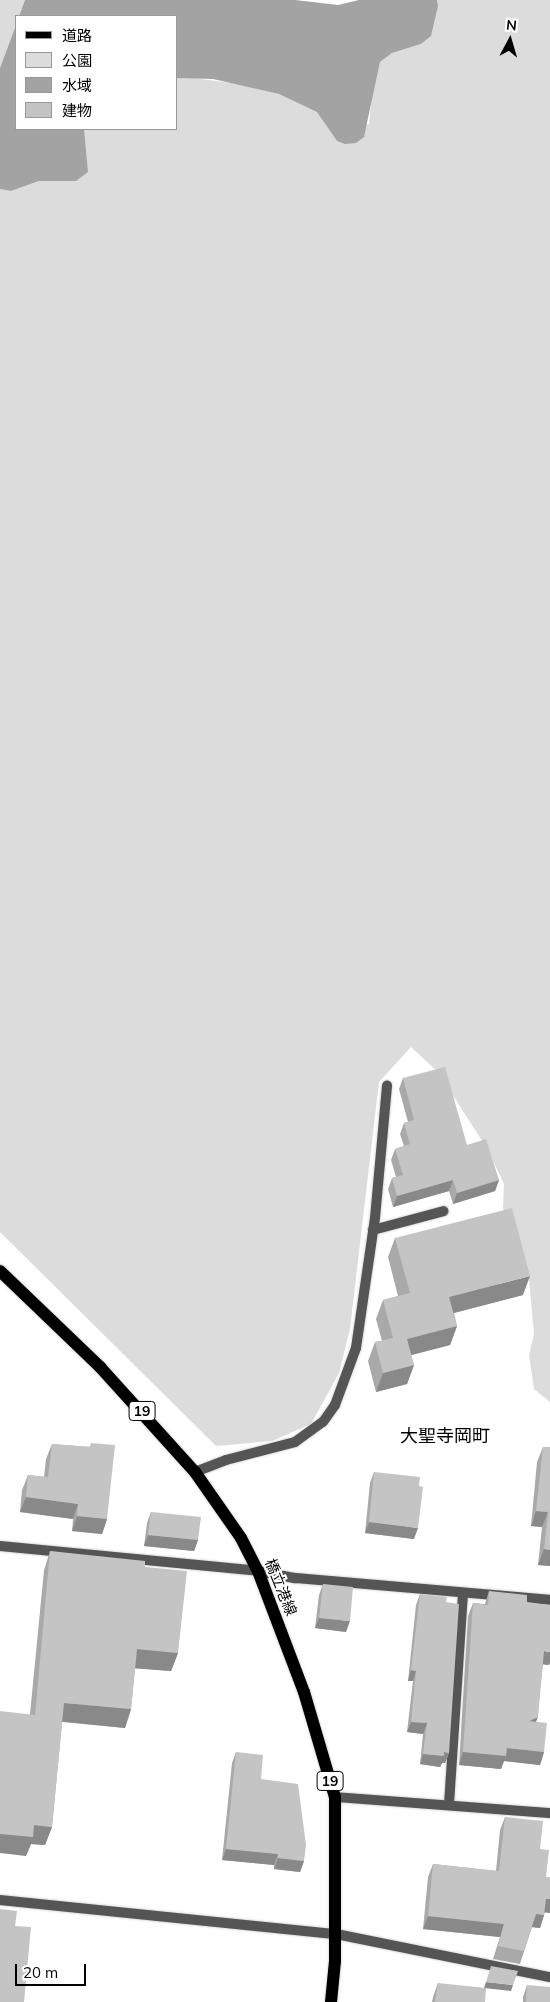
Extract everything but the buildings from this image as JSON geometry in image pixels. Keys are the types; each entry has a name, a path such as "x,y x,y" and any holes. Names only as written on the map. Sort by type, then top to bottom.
{"main road":[{"name":"橋立港線","path":"0,1271 100,1367 195,1472 241,1538 258,1571 304,1692 335,1797 336,1934 331,2002"}],"street":[{"path":"195,1472 226,1460 295,1442 323,1422 345,1383 356,1348 373,1230 387,1086"},
{"path":"373,1230 444,1211"},
{"path":"0,1546 258,1571 295,1578 550,1600"},
{"path":"449,1804 463,1593"},
{"path":"335,1797 550,1812"},
{"path":"0,1900 336,1934 550,1976"}],"green space":[{"path":"0,0 25,0 19,15 15,15 15,28 0,68"},
{"path":"437,0 550,0 550,1402 534,1389 529,1355 534,1334 529,1279 503,1208 504,1184 488,1150 438,1072 411,1047 379,1082 350,1329 339,1373 311,1424 272,1441 216,1446 0,1232 0,189 11,191 39,181 76,181 84,130 178,130 178,78 240,84 279,94 318,112 337,141 369,124 373,85 380,62 392,53 421,44 438,6"}],"water":[{"path":"25,0 295,0 338,5 359,0 437,0 438,6 431,36 421,44 392,53 380,62 364,137 356,143 345,144 337,141 317,112 279,94 213,79 178,78 178,15 19,15"},
{"path":"15,28 15,130 84,130 88,172 76,181 39,181 11,191 0,189 0,68"}],"district":[{"name":"大聖寺岡町","path":"445,1436"}]}
